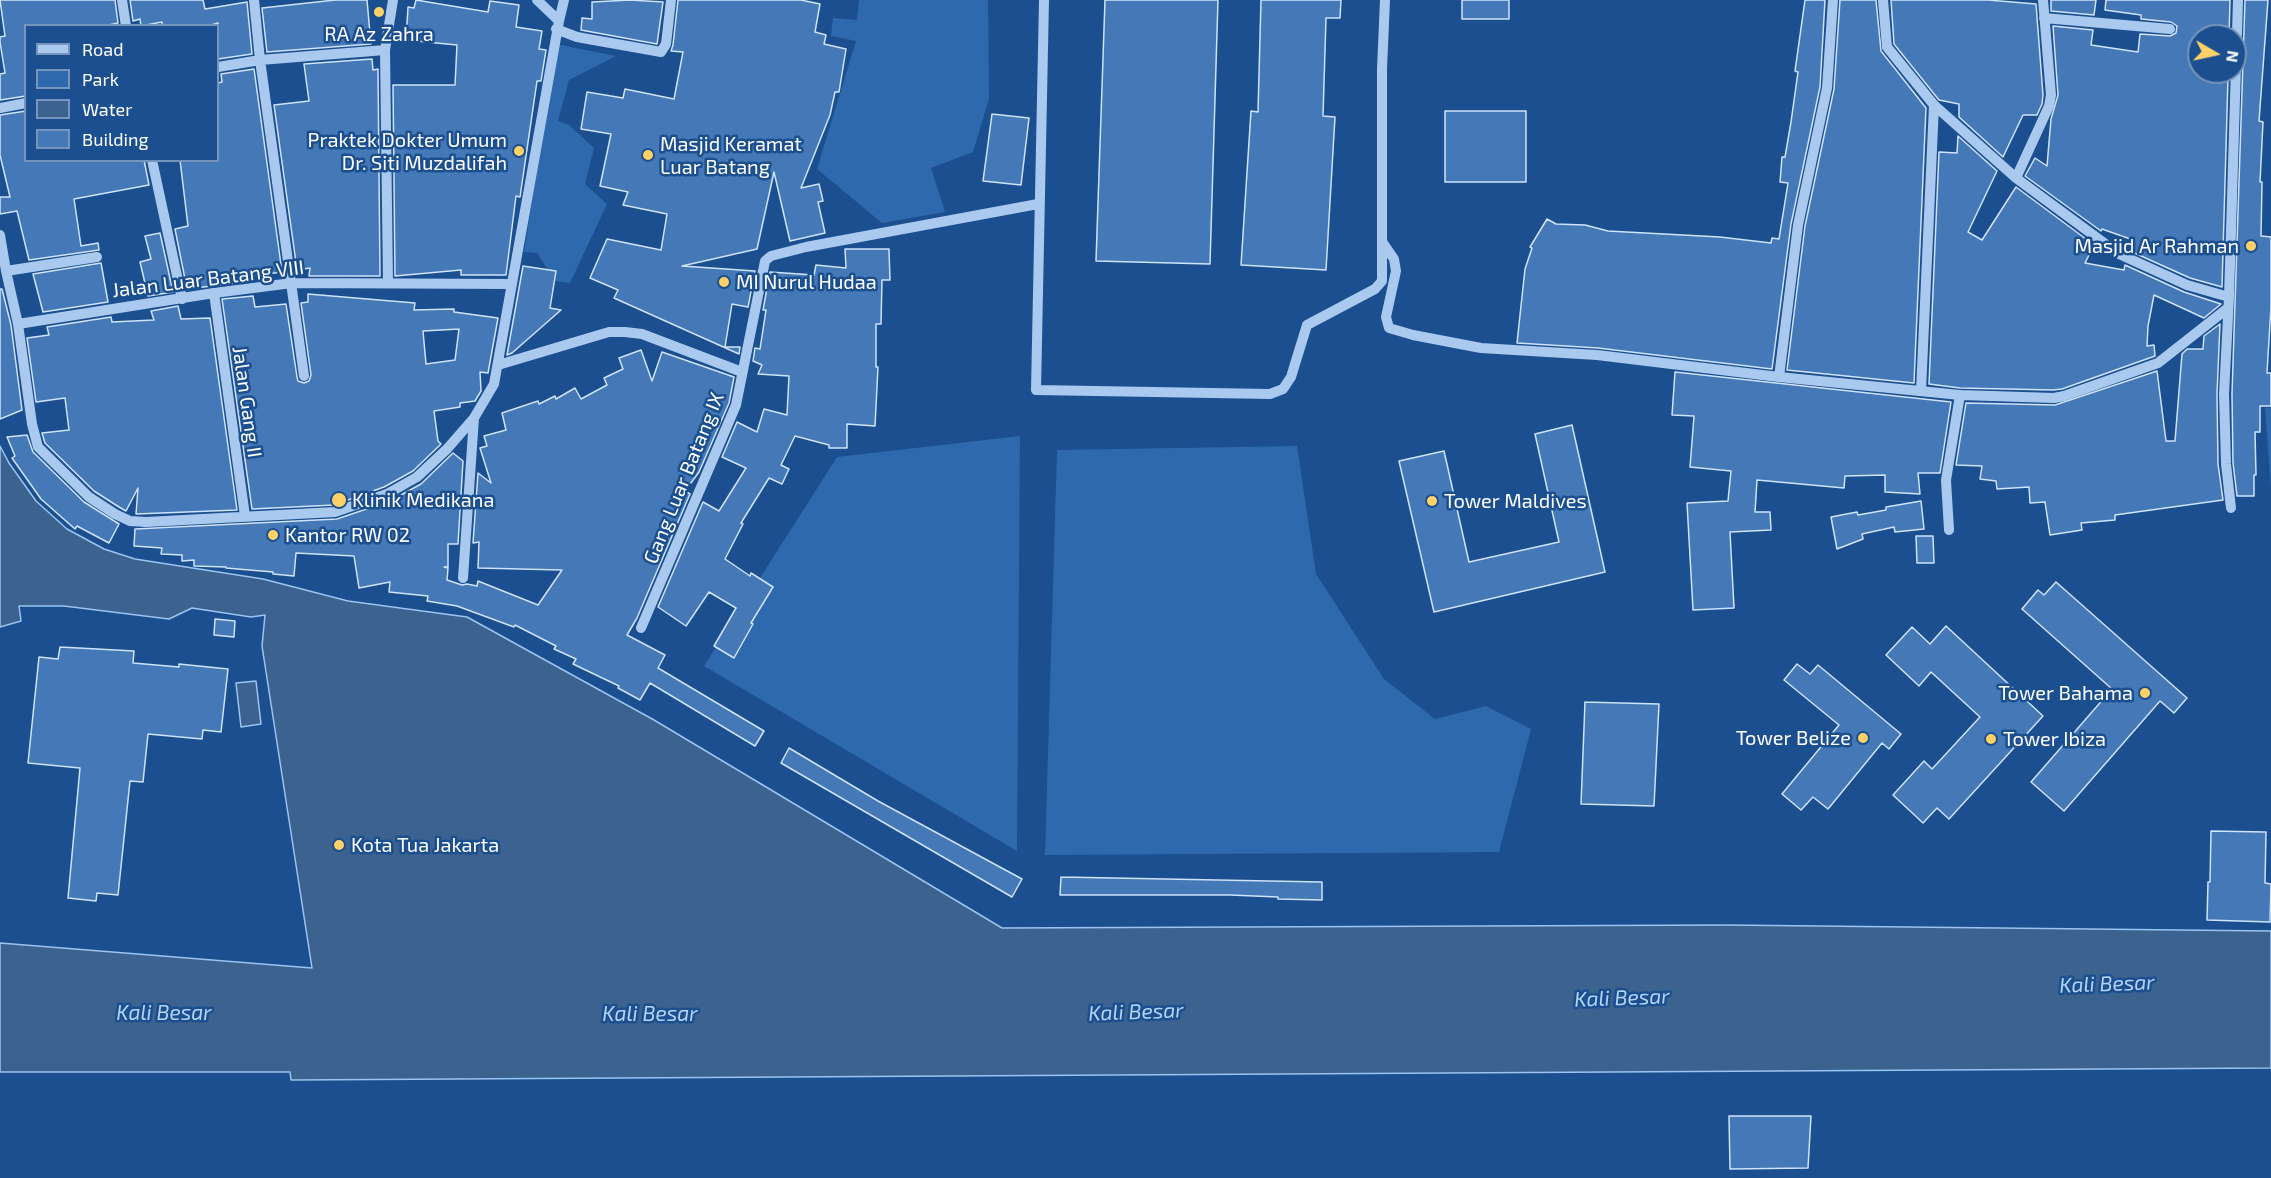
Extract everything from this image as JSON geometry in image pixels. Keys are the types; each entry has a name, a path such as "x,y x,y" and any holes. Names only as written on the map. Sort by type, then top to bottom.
{"street":[{"path":"122,0 126,24"},
{"path":"254,0 260,60 304,376"},
{"path":"388,283 385,50 393,0"},
{"path":"537,0 557,25 577,37 661,52 666,44 671,0"},
{"path":"0,235 18,324 32,424 38,447 89,497 130,521 146,522 335,512 387,494 417,477 447,449 474,418 492,389 557,25 564,0"},
{"path":"1044,0 1038,204 1036,390 1270,394 1283,389 1291,377 1307,325 1375,289 1382,281 1382,69 1385,0"},
{"path":"1779,377 1798,225 1827,88 1833,0"},
{"path":"1882,0 1887,46 1934,105 2016,178 2119,254 2228,302"},
{"path":"2016,178 2049,106 2051,95 2043,0"},
{"path":"2231,508 2226,464 2224,394 2238,0"},
{"path":"2044,18 2170,29"},
{"path":"219,67 260,60 385,50"},
{"path":"0,108 24,103"},
{"path":"1921,391 1934,105"},
{"path":"152,162 182,299"},
{"path":"742,372 761,273 765,261 771,256 806,247 1038,204"},
{"path":"1383,243 1394,259 1396,271 1386,317 1389,328 1448,343 1481,348 1597,355 1779,377 1959,395 2054,398 2064,396 2158,363 2228,302"},
{"path":"6,271 97,257"},
{"name":"Jalan Luar Batang VIII","path":"18,324 292,283 512,284"},
{"name":"Jalan Gang II","path":"214,293 245,516"},
{"name":"Gang Luar Batang IX","path":"498,365 609,332 642,334 742,372 736,405 641,628"},
{"path":"1949,530 1946,480 1959,395"},
{"path":"463,578 474,418"}],"green space":[{"path":"859,0 988,0 989,99 973,152 931,168 945,212 882,223 817,169 856,41 831,36 833,18 857,20"},
{"path":"556,44 616,56 569,80 558,121 569,125 594,148 585,184 607,204 570,283 555,281 537,253 524,252"},
{"path":"2265,408 2271,408 2271,488"},
{"path":"1020,436 1017,851 704,666 837,457"},
{"path":"1297,446 1316,574 1384,679 1435,719 1486,706 1531,729 1499,852 1045,855 1057,450"}],"water":[{"name":"Kali Besar","path":"0,446 36,501 67,529 104,549 135,559 263,579 348,601 467,617 654,720 1002,928 1726,925 2271,931 2271,1068 291,1080 290,1072 0,1072 0,943 312,968 262,646 265,615 251,617 192,608 169,619 64,606 19,606 21,621 0,627"},
{"path":"256,681 261,724 241,727 236,683"}],"building":[{"path":"0,0 115,0 118,23 24,24 24,96 0,100 0,74 5,73 0,37 5,36"},
{"path":"130,0 203,0 205,9 247,2 252,54 219,59 218,23 141,24 140,19 133,21"},
{"path":"335,0 367,0 371,44 267,52 262,8"},
{"path":"416,0 488,12 490,1 519,5 516,27 542,31 539,49 546,50 541,81 537,81 520,197 516,196 506,275 461,275 461,270 395,276 393,85 455,85 457,45 406,40 408,7 414,8"},
{"path":"630,0 663,2 657,44 581,30 582,18 592,19 592,2"},
{"path":"678,0 801,0 820,4 815,32 826,35 824,44 846,49 839,92 835,92 830,115 801,188 819,184 823,201 818,202 825,233 790,241 774,172 757,249 682,266 755,271 748,307 732,304 725,347 740,347 739,354 614,298 618,290 590,278 607,239 661,250 667,214 623,205 628,192 600,186 611,134 581,129 587,92 623,98 625,89 674,99 683,52 671,51"},
{"path":"1105,0 1218,0 1210,264 1096,261"},
{"path":"1261,0 1341,0 1340,18 1326,18 1323,116 1335,117 1326,270 1241,265 1251,111 1258,112"},
{"path":"1462,0 1509,0 1509,19 1462,19"},
{"path":"1805,0 1825,0 1820,87 1791,224 1772,369 1598,348 1517,343 1525,269 1532,248 1530,247 1547,219 1556,224 1585,225 1608,231 1720,237 1771,243 1772,238 1779,239 1788,183 1780,182 1782,157 1785,157 1791,122 1798,72 1795,71"},
{"path":"1840,0 1876,0 1881,51 1926,108 1914,383 1787,370 1805,226 1834,89"},
{"path":"1891,0 1988,0 2036,4 2042,104 2037,115 2023,115 2003,157 1959,117 1959,104 1939,100 1894,44"},
{"path":"2051,0 2096,0 2094,15 2051,11"},
{"path":"2106,0 2230,0 2229,24 2187,24 2187,84 2228,84 2222,287 2190,278 2130,251 2133,240 2102,229 2101,231 2025,176 2035,158 2047,166 2051,119 2058,95 2053,26 2093,30 2091,45 2138,52 2140,34 2170,36 2176,33 2177,26 2171,22 2141,19 2141,15 2105,10"},
{"path":"2245,0 2268,0 2259,121 2263,122 2260,182 2262,182 2261,236 2271,237 2271,306 2267,373 2271,373 2271,406 2260,406 2260,432 2255,432 2254,496 2237,496 2233,463 2232,394 2242,84 2247,84 2247,24 2244,24"},
{"path":"372,59 373,70 378,69 380,276 309,276 310,268 297,270 274,105 309,101 304,64"},
{"path":"254,69 282,272 251,276 252,281 187,289 175,229 188,226 180,162 219,162 219,83 222,82 221,74"},
{"path":"24,111 24,162 144,162 149,185 74,199 81,246 98,243 99,250 29,260 17,211 0,214 0,197 10,197 0,155 0,115"},
{"path":"1445,111 1526,111 1526,182 1445,182"},
{"path":"992,114 1029,118 1021,185 983,181"},
{"path":"1958,136 1997,171 1968,232 1982,240 2016,187 2094,245 2085,263 2124,270 2125,265 2184,292 2221,304 2204,318 2154,295 2147,346 2154,345 2155,356 2062,389 1960,388 1929,384 1939,152 1957,153"},
{"path":"160,233 173,292 148,296 140,262 151,259 145,236"},
{"path":"845,249 889,249 890,280 882,280 881,324 876,324 876,367 878,367 875,426 847,424 847,448 829,448 829,445 795,436 781,465 789,469 782,484 769,478 741,523 743,524 725,559 750,576 751,573 773,587 751,623 753,624 734,658 714,646 736,608 709,592 686,626 658,607 703,502 719,511 746,468 722,457 737,422 757,432 764,409 787,415 789,376 758,374 762,365 753,361 755,348 760,349 766,310 763,310 770,272 814,275 816,265 846,268"},
{"path":"101,263 108,302 43,312 33,274"},
{"path":"523,266 556,271 550,308 561,310 507,355"},
{"path":"0,289 2,289 11,325 22,410 0,419"},
{"path":"308,294 415,303 414,310 454,309 454,312 498,318 488,373 480,372 481,391 475,401 460,403 460,407 434,411 438,441 441,444 413,471 384,487 334,505 252,509 222,299 253,296 255,307 286,304 297,377 298,381 304,383 309,381 311,375 301,303 308,302","holes":["459,329 455,360 426,364 423,331"]},
{"path":"178,306 181,319 210,318 237,510 136,514 138,488 126,511 94,491 45,443 42,433 69,430 65,398 36,402 27,338 49,335 47,327 111,317 112,322 154,320 151,311"},
{"path":"2220,324 2217,394 2218,464 2223,500 2115,515 2115,520 2081,523 2082,530 2050,535 2045,502 2030,503 2029,487 1997,489 1996,481 1980,479 1982,466 1956,465 1966,403 2055,405 2157,371 2166,441 2175,441 2182,354 2187,349 2203,349 2204,336"},
{"path":"641,350 652,381 662,352 734,377 729,403 699,472 685,491 690,494 637,618 627,635 665,655 658,668 764,731 755,746 650,683 640,700 618,688 619,686 573,664 576,659 554,649 556,646 515,625 514,627 457,606 427,601 428,596 389,592 390,582 359,588 354,556 296,553 294,576 226,567 194,566 194,560 182,561 182,555 161,554 162,548 134,546 135,529 337,519 390,501 421,484 453,453 463,461 458,544 448,544 448,567 444,567 448,568 447,580 462,585 477,586 478,581 538,605 562,570 478,568 479,542 473,543 478,473 491,483 480,448 487,446 484,436 506,430 502,413 538,401 539,404 555,396 556,399 575,388 581,399 607,385 604,378 623,369 619,358"},
{"path":"1675,372 1951,402 1940,473 1918,473 1920,494 1885,492 1885,475 1845,476 1844,488 1757,480 1755,512 1770,512 1771,530 1730,532 1734,608 1693,610 1687,503 1728,501 1731,471 1690,467 1694,416 1672,415"},
{"name":"Tower Maldives","path":"1572,425 1605,572 1434,612 1399,461 1444,451 1469,562 1559,542 1535,434"},
{"path":"27,435 33,452 84,502 119,524 109,543 77,526 75,529 41,499 12,458 15,456 7,437"},
{"path":"1921,501 1924,529 1895,532 1894,527 1862,534 1863,539 1837,549 1831,517 1857,512 1858,515"},
{"path":"1916,536 1933,536 1934,563 1917,563"},
{"name":"Tower Bahama","path":"2056,582 2187,698 2174,713 2160,701 2064,811 2031,782 2112,689 2022,609 2038,590 2044,595"},
{"path":"215,619 235,621 234,637 214,635"},
{"name":"Tower Ibiza","path":"1946,626 2043,716 1949,819 1937,808 1923,823 1893,795 1924,761 1932,769 1980,717 1931,672 1919,686 1886,655 1912,627 1930,644"},
{"path":"60,647 134,651 133,663 179,667 179,664 228,669 221,732 203,730 202,739 148,734 143,782 130,781 118,895 97,893 96,901 68,898 80,768 28,763 39,657 58,659"},
{"name":"Tower Belize","path":"1797,664 1810,674 1818,665 1901,734 1889,749 1882,743 1828,809 1813,797 1801,810 1782,794 1839,725 1784,680"},
{"path":"1585,702 1659,704 1654,806 1581,804"},
{"path":"789,748 878,801 1022,879 1012,897 781,763"},
{"path":"2211,831 2266,832 2265,883 2271,884 2270,922 2207,920"},
{"path":"1061,877 1322,882 1322,900 1230,895 1060,895"},
{"path":"1729,1116 1811,1116 1808,1168 1730,1169"}],"place":[{"name":"RA Az Zahra","path":"379,12"},
{"name":"Praktek Dokter Umum Dr. Siti Muzdalifah","path":"519,151"},
{"name":"Masjid Keramat Luar Batang","path":"648,155"},
{"name":"Masjid Ar Rahman","path":"2251,246"},
{"name":"MI Nurul Hudaa","path":"724,282"},
{"name":"Klinik Medikana","path":"339,500"},
{"name":"Tower Maldives","path":"1432,501"},
{"name":"Kantor RW 02","path":"273,535"},
{"name":"Tower Bahama","path":"2145,693"},
{"name":"Tower Belize","path":"1863,738"},
{"name":"Tower Ibiza","path":"1991,739"},
{"name":"Kota Tua Jakarta","path":"339,845"}]}
